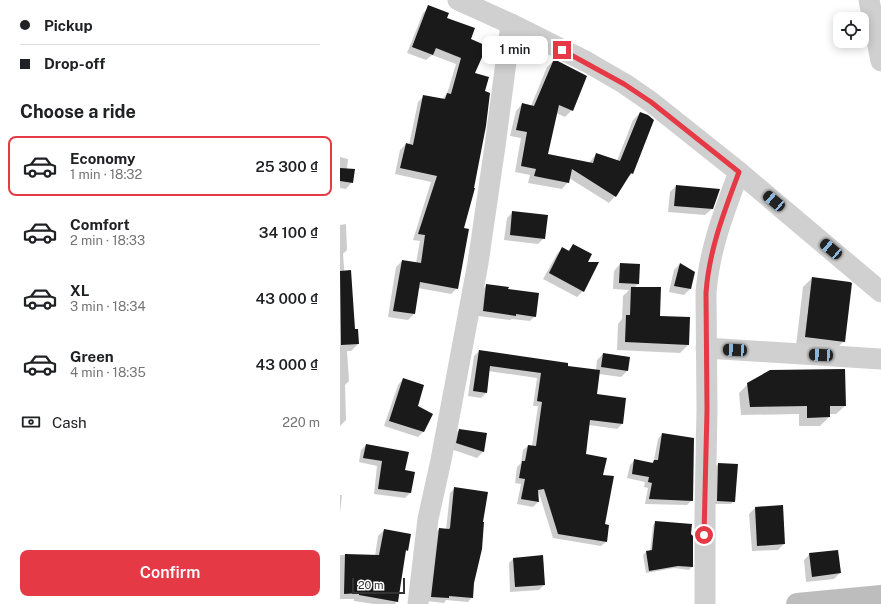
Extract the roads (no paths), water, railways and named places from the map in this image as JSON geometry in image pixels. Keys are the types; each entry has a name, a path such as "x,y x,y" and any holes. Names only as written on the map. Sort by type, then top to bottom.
{"main road":[{"path":"797,604 881,596"}],"street":[{"path":"458,0 511,24 587,62 651,102 739,172 881,292"},
{"path":"869,0 881,61"},
{"path":"418,604 428,519 441,460 478,262 496,146 511,24"},
{"path":"705,604 704,520 707,410 706,293 709,263 721,219 739,172"},
{"path":"706,348 881,359"}]}
